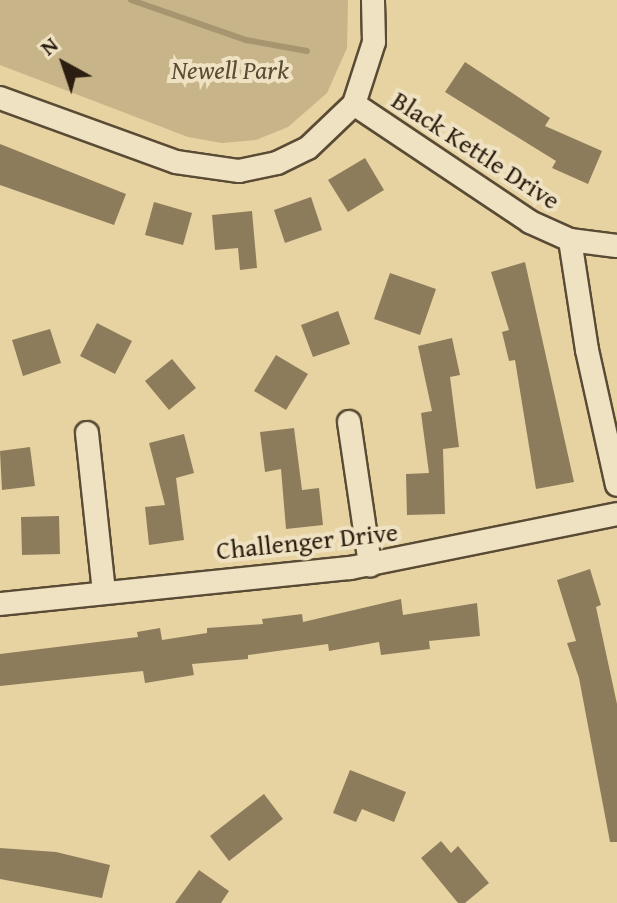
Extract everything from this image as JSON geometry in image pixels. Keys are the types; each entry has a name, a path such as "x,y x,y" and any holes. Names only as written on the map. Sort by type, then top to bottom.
{"street":[{"path":"0,98 176,162 239,171 277,163 308,148 354,104 374,42 373,0"},
{"name":"Black Kettle Drive","path":"354,104 530,222 570,240 617,246"},
{"path":"570,240 587,350 617,485"},
{"path":"349,422 370,565"},
{"path":"87,433 104,592"},
{"name":"Challenger Drive","path":"0,604 370,565 617,514"}],"green space":[{"name":"Newell Park","path":"0,0 348,0 347,48 327,93 288,127 256,140 222,143 188,137 0,65"}],"building":[{"path":"465,62 550,118 545,126 602,151 588,184 552,168 556,161 445,92"},
{"path":"0,144 126,194 114,225 0,185"},
{"path":"365,158 384,190 348,212 328,180"},
{"path":"311,197 322,230 285,243 274,210"},
{"path":"154,202 192,213 183,245 145,235"},
{"path":"252,211 257,268 240,270 238,248 215,250 212,215"},
{"path":"525,262 574,482 536,489 515,360 509,361 502,332 509,330 491,272"},
{"path":"390,273 436,289 420,335 374,319"},
{"path":"338,311 350,344 313,357 301,325"},
{"path":"97,323 132,341 115,374 80,356"},
{"path":"50,329 61,363 23,376 12,340"},
{"path":"452,338 460,375 450,377 459,447 443,449 445,514 407,515 406,474 429,473 421,413 432,411 418,346"},
{"path":"276,355 308,374 286,410 254,391"},
{"path":"172,359 196,388 169,410 145,381"},
{"path":"294,428 302,490 319,488 323,525 286,529 281,469 265,472 260,432"},
{"path":"184,434 194,473 176,478 184,540 149,545 145,507 165,505 149,443"},
{"path":"30,447 35,486 2,490 0,451"},
{"path":"59,516 60,554 22,555 21,517"},
{"path":"590,569 601,605 596,607 617,704 617,842 610,842 579,678 567,643 576,641 557,580"},
{"path":"401,599 403,615 477,603 480,636 429,641 430,649 381,655 379,642 329,651 328,644 248,655 248,659 192,664 194,675 145,683 143,671 0,686 0,654 138,637 137,632 160,628 162,640 207,633 207,628 263,624 262,619 302,614 303,622"},
{"path":"350,770 406,792 394,822 362,809 356,822 333,813"},
{"path":"264,794 283,819 229,861 210,836"},
{"path":"441,841 451,853 458,846 489,883 465,903 458,903 421,858"},
{"path":"0,848 56,852 110,865 102,898 0,879"},
{"path":"199,870 229,891 221,903 175,903"}],"waterway":[{"path":"131,0 246,40 307,51"}]}
